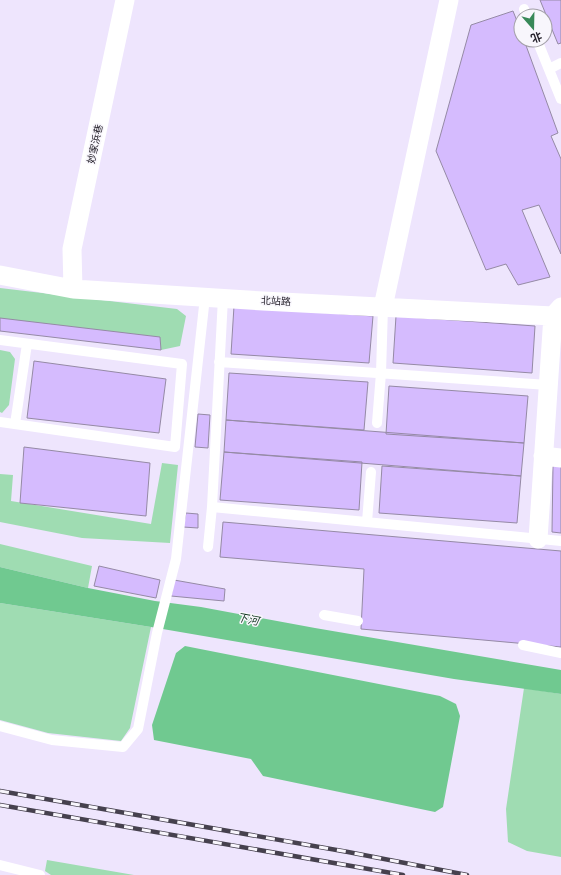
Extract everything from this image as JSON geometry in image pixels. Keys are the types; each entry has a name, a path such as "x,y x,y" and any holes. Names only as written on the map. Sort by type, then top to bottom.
{"street":[{"name":"妙家浜巷","path":"72,289 72,249 126,0"},
{"path":"383,307 449,0"},
{"name":"北站路","path":"0,275 72,289 383,307 557,320"},
{"path":"538,539 552,457 548,385 557,320"}],"lane":[{"path":"540,48 561,99"},
{"path":"549,69 561,63"},
{"path":"208,547 212,507 219,362 214,298"},
{"path":"0,726 52,740 123,748 138,729 157,632 176,559 214,298"},
{"path":"377,423 381,374 383,307"},
{"path":"0,340 182,364 175,447 0,422"},
{"path":"15,424 27,344"},
{"path":"219,362 548,385"},
{"path":"367,522 371,472"},
{"path":"212,507 561,541"},
{"path":"324,615 358,621"},
{"path":"523,645 561,653"},
{"path":"0,865 40,875"}],"shaded area":[{"path":"0,288 177,309 186,316 180,346 161,350 0,329"},
{"path":"0,350 10,352 15,359 9,405 2,413 0,412"},
{"path":"162,463 178,465 170,543 82,538 0,522 0,474 13,475 11,501 151,524"},
{"path":"0,544 92,566 88,588 0,567"},
{"path":"0,603 151,627 130,728 121,741 48,733 0,720"},
{"path":"524,688 561,694 561,857 527,851 508,842 506,809"},
{"path":"47,860 134,875 51,875 45,871"}],"water":[{"name":"下河","path":"0,567 88,588 155,601 201,607 561,670 561,694 454,679 151,627 0,603"},
{"path":"185,646 440,696 456,704 460,716 443,807 435,812 263,776 251,759 154,740 152,725 176,653"}],"building":[{"path":"540,0 561,0 561,43 558,44 553,32 553,8 543,8"},
{"path":"513,11 513,48 527,48 558,133 551,136 561,159 561,254 539,205 522,210 550,277 518,285 506,264 486,270 436,151 471,25"},
{"path":"234,306 373,316 369,363 231,354"},
{"path":"396,316 535,326 532,373 393,363"},
{"path":"0,318 160,337 161,350 0,331"},
{"path":"34,361 166,379 159,433 27,418"},
{"path":"229,373 368,382 364,430 226,420"},
{"path":"389,386 528,396 524,443 386,434"},
{"path":"198,414 210,415 208,448 195,447"},
{"path":"226,420 524,443 521,476 224,452"},
{"path":"24,447 150,463 146,516 20,503"},
{"path":"224,452 362,462 359,510 220,500"},
{"path":"553,465 561,465 561,533 552,532"},
{"path":"382,466 521,476 517,523 379,513"},
{"path":"186,513 198,514 198,528 183,527"},
{"path":"223,522 561,551 561,647 361,629 364,569 220,557"},
{"path":"99,566 160,580 156,598 94,586"},
{"path":"174,580 225,589 224,601 171,596"}],"railway":[{"path":"0,791 348,852 467,875"},
{"path":"0,805 403,875"}]}
